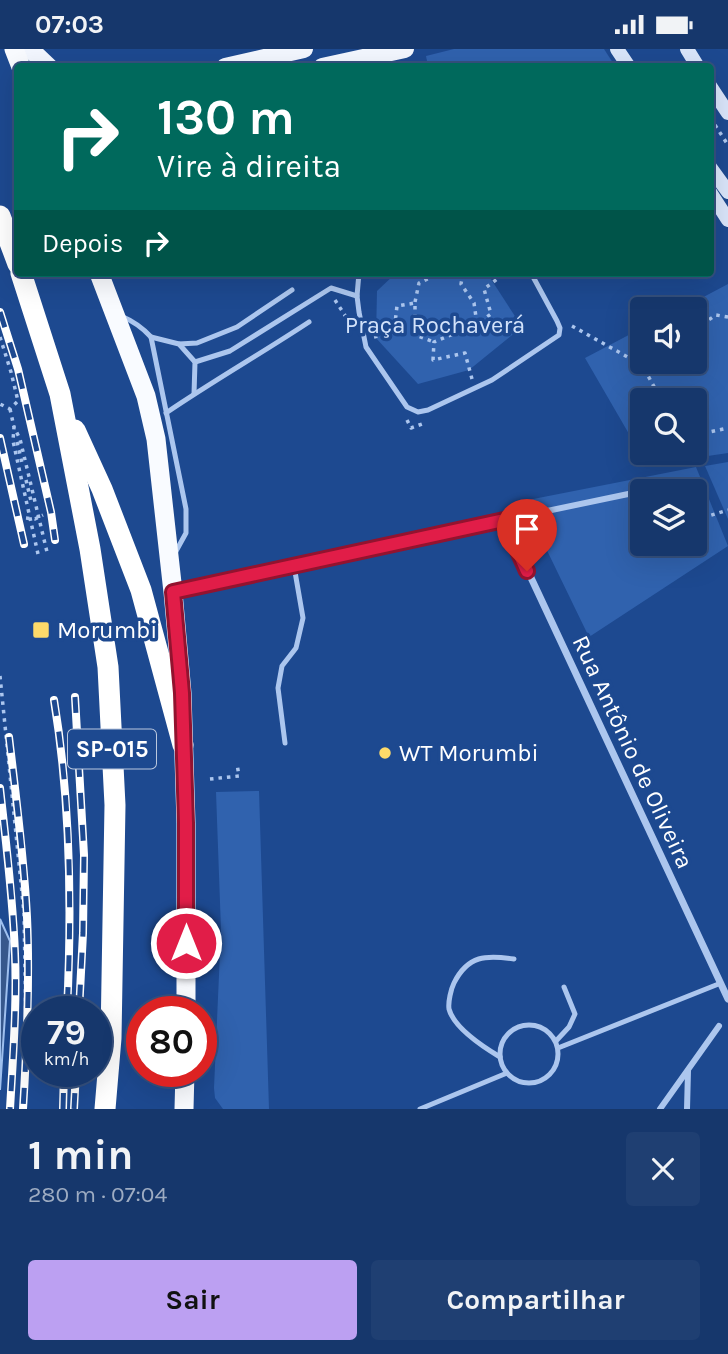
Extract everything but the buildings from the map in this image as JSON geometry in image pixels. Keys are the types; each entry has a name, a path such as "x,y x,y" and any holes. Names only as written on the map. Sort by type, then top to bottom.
{"highway":[{"path":"0,216 14,253"},
{"name":"SP-015","path":"22,277 60,394 90,549 108,667 116,805 111,1038 105,1109"},
{"path":"100,277 146,396 156,439 182,693 186,823 186,996"},
{"path":"60,394 102,489 141,590 183,745"},
{"path":"186,1087 186,1107"}],"main road":[{"path":"30,49 45,63"},
{"path":"243,63 304,49"},
{"path":"340,63 405,49"},
{"path":"714,92 728,113"},
{"path":"714,173 728,192"},
{"path":"714,199 728,220"}],"street":[{"path":"173,592 630,494"},
{"name":"Rua Antônio de Oliveira","path":"504,520 724,982 728,999"},
{"path":"660,1109 719,1025"},
{"path":"687,1109 688,1069"}],"lane":[{"path":"359,277 357,296 366,347 407,407 418,412 428,410 492,380 559,334 560,328 555,316 533,277"},
{"path":"195,362 230,351 331,289 357,296"},
{"path":"114,314 137,324 150,337 179,344 197,343 237,327 292,290"},
{"path":"166,413 309,322"},
{"path":"150,337 186,509 186,533 177,552 169,557"},
{"path":"179,344 195,362 194,394"},
{"path":"285,743 278,688 282,666 296,648 303,618 294,566"},
{"path":"500,1057 480,1044 455,1021 449,1008 451,988 460,971 473,960 489,957 514,960"},
{"path":"557,1044 724,982"},
{"path":"557,1044 575,1014 564,987"},
{"path":"535,1025 547,1031 557,1044 558,1063 549,1076 535,1083 527,1083 519,1082 506,1073 500,1057 502,1044 510,1033 522,1026 535,1025"},
{"path":"420,1109 506,1073"},
{"path":"431,1109 436,1103"}],"path":[{"path":"714,123 728,145"},
{"path":"430,277 419,283 415,303 415,335 434,342 477,324 491,314 484,289 500,277"},
{"path":"462,277 461,285 474,303 477,324"},
{"path":"331,289 335,300 366,347"},
{"path":"365,339 394,332 397,306 415,303"},
{"path":"707,321 716,315 728,317"},
{"path":"555,316 630,356"},
{"path":"0,337 18,401 10,409"},
{"path":"434,342 433,360 465,353 474,388"},
{"path":"0,405 10,409"},
{"path":"10,409 20,439 22,463 31,501"},
{"path":"405,417 411,428 423,423"},
{"path":"14,427 13,441 22,463"},
{"path":"707,432 728,428"},
{"path":"9,444 26,440"},
{"path":"17,442 37,519 38,554"},
{"path":"18,482 35,478"},
{"path":"26,480 47,552"},
{"path":"707,516 728,510"},
{"path":"26,518 37,519"},
{"path":"0,676 24,913 24,1109"},
{"path":"210,779 239,776 237,764"}],"green space":[{"path":"454,49 604,49 613,63 427,63 426,56"},
{"name":"Praça Rochaverá","path":"392,277 490,277 522,327 469,370 418,384 376,338 377,291"},
{"path":"728,284 728,453 707,456 707,388 630,388 630,436 585,358 630,334 630,374 707,374 707,297 704,297"},
{"path":"728,462 728,519 705,466"},
{"path":"696,467 701,479 635,479"},
{"path":"630,480 630,556 707,556 707,494 728,546 589,637 523,501"},
{"path":"259,791 269,1109 223,1109 215,1098 221,930 216,792"}],"shaded area":[{"path":"0,919 10,941 0,1090"}],"railway":[{"path":"0,312 18,369 55,540"},
{"path":"0,438 24,544"},
{"path":"75,697 84,855 80,996"},
{"path":"54,700 64,778 69,855 67,996"},
{"path":"9,737 27,917 28,1013 23,1109"},
{"path":"0,788 15,954 10,1109"},
{"path":"63,1109 64,1087"},
{"path":"74,1109 75,1087"}],"place":[{"name":"Morumbi","path":"41,630"},
{"name":"WT Morumbi","path":"385,753"}],"route":[{"path":"186,943 182,693 173,592 504,520 527,571"}]}
